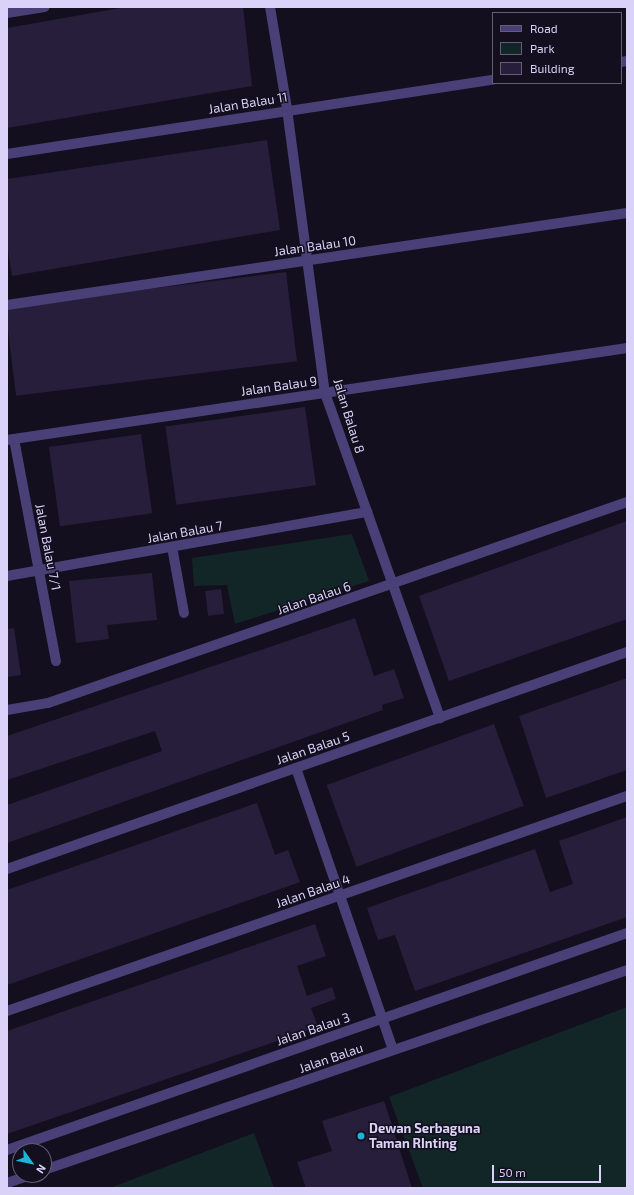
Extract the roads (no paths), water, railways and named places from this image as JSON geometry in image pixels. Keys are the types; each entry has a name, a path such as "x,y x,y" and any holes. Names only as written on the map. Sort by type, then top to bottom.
{"street":[{"path":"7,13 45,7"},
{"name":"Jalan Balau 8","path":"270,7 287,109 326,392 440,718"},
{"name":"Jalan Balau 11","path":"7,154 287,109 492,80"},
{"name":"Jalan Balau 10","path":"7,305 627,213"},
{"name":"Jalan Balau 9","path":"10,439 627,348"},
{"name":"Jalan Balau 7/1","path":"10,439 39,571 56,661"},
{"name":"Jalan Balau 6","path":"7,710 48,703 627,502"},
{"name":"Jalan Balau 7","path":"7,576 367,512"},
{"path":"172,547 184,613"},
{"name":"Jalan Balau 5","path":"7,869 627,652"},
{"path":"296,768 393,1050"},
{"name":"Jalan Balau 4","path":"7,1011 627,796"},
{"name":"Jalan Balau 3","path":"7,1150 627,933"},
{"name":"Jalan Balau","path":"52,1167 627,970"}],"place":[{"name":"Dewan Serbaguna Taman RInting","path":"361,1136"}]}
